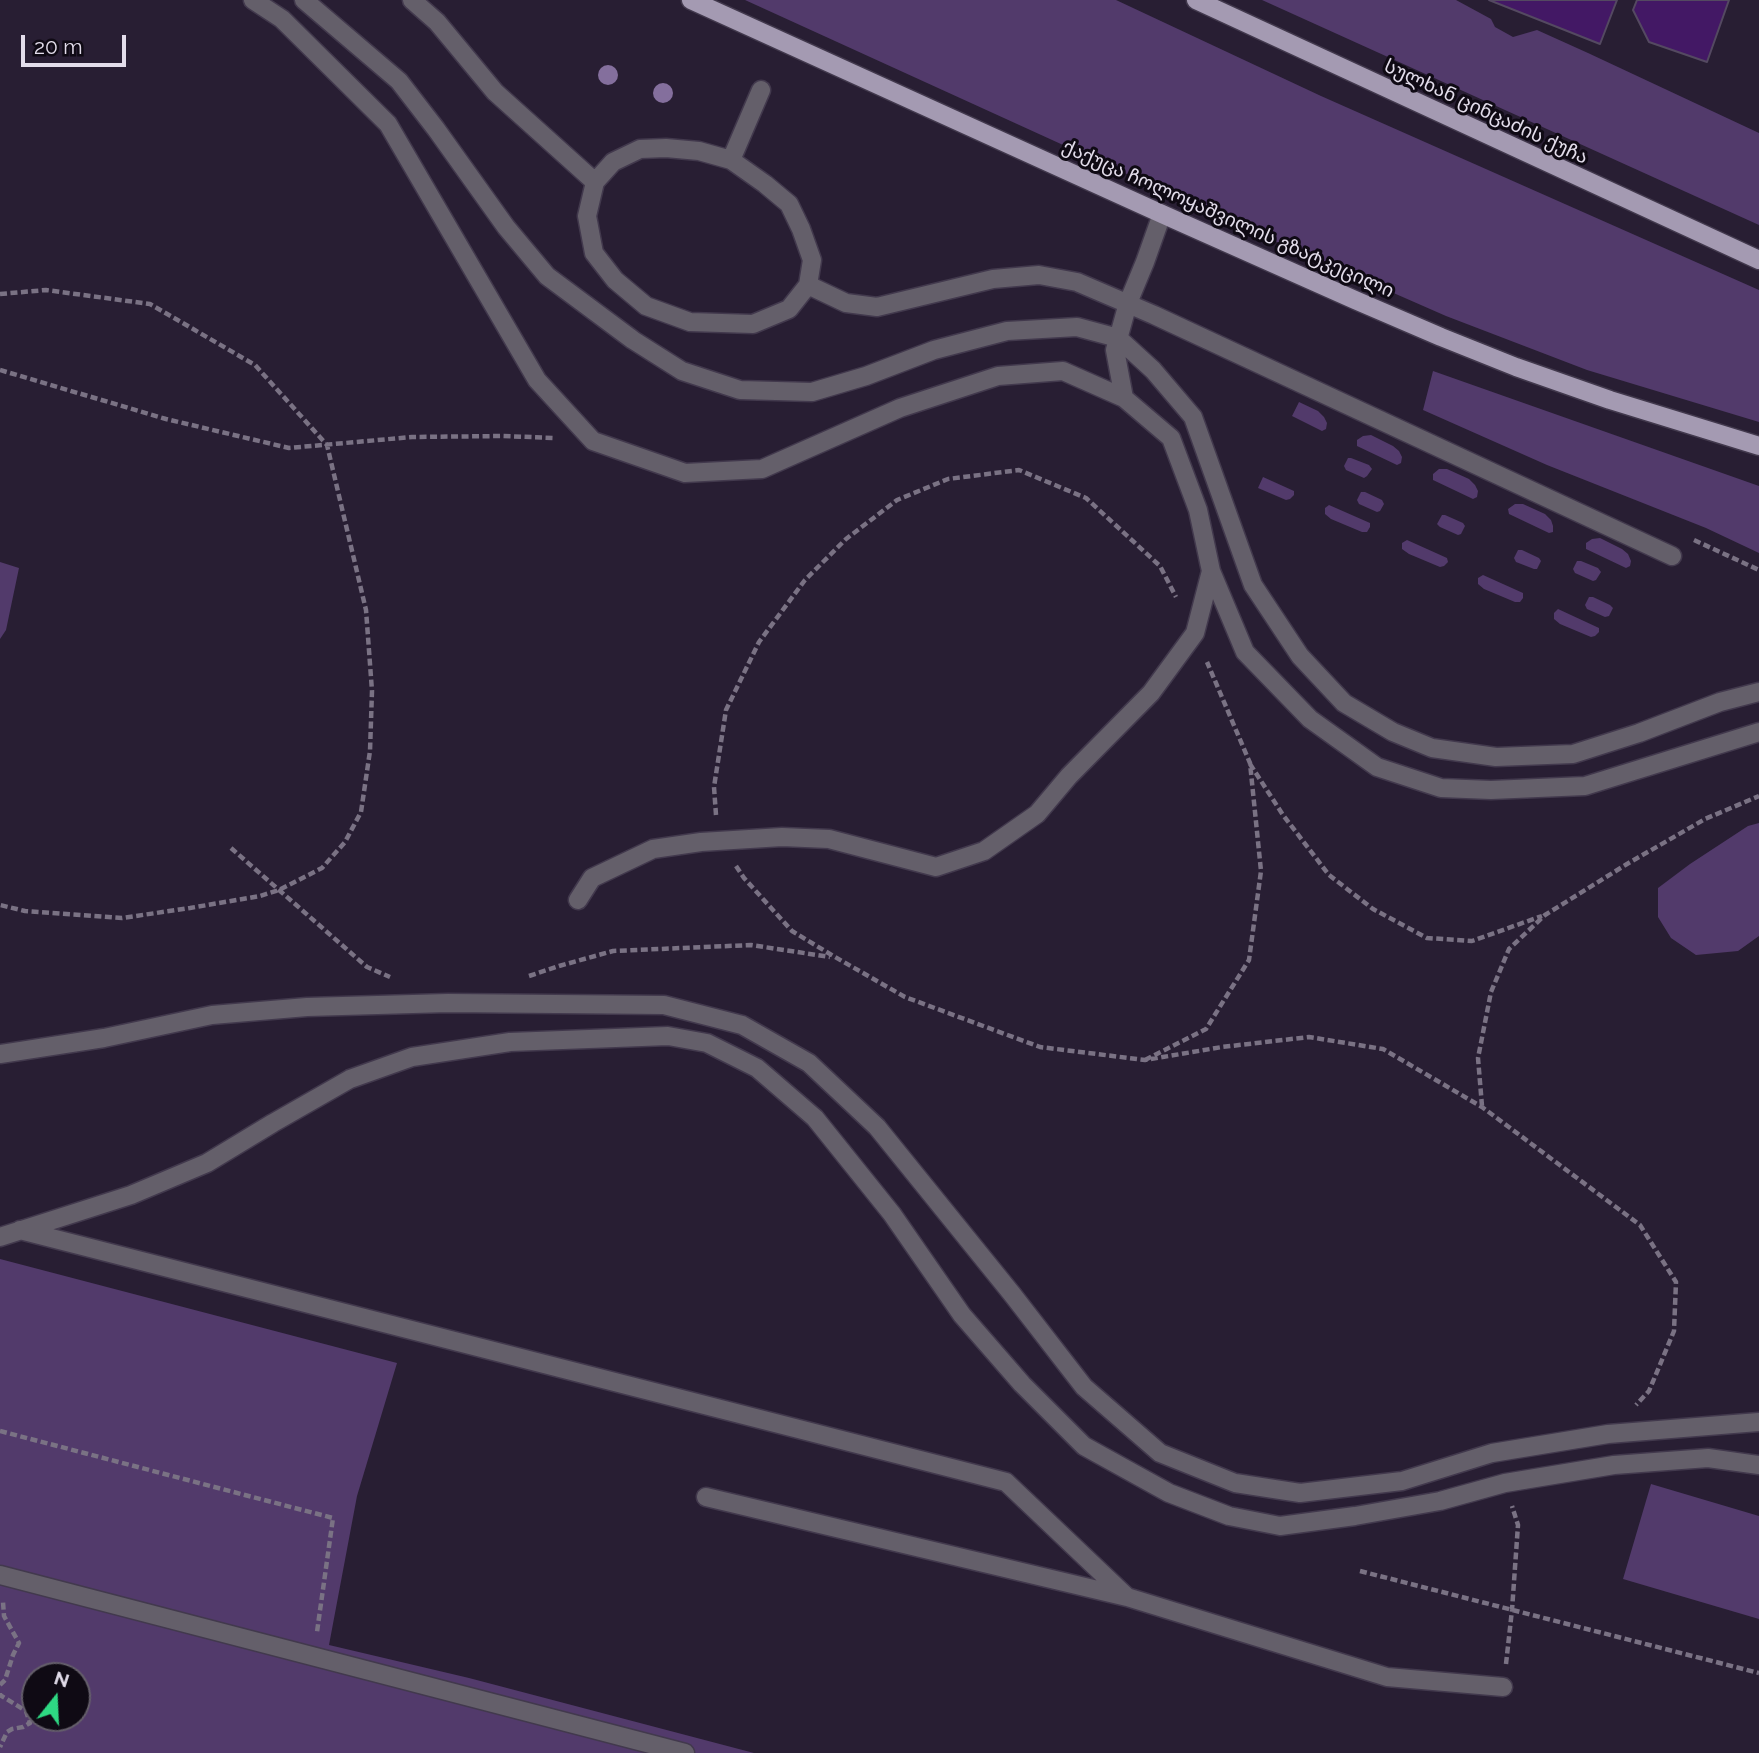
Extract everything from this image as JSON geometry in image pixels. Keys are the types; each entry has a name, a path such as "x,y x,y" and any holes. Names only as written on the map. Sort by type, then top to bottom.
{"main road":[{"name":"ქაქუცა ჩოლოყაშვილის გზატკეცილი","path":"691,0 1355,300 1517,368 1759,446"},
{"name":"სულხან ცინცაძის ქუჩა","path":"1196,0 1759,260"}],"lane":[{"path":"253,0 282,19 388,124 537,380 593,440 685,473 762,469 900,408 998,376 1063,372 1124,398 1171,438 1198,510 1211,571 1245,652 1310,719 1377,767 1441,788 1491,790 1585,786 1759,732"},
{"path":"304,0 399,81 506,227 547,276 633,340 682,371 740,390 812,392 866,376 934,350 1007,331 1077,327 1118,338 1153,370 1192,417 1254,585 1300,656 1344,704 1393,732 1432,748 1496,757 1573,754 1639,733 1720,702 1759,692"},
{"path":"412,0 437,22 495,92 595,182"},
{"path":"731,160 761,90"},
{"path":"640,149 699,151 731,160 789,204 812,260 808,285 789,309 753,324 690,322 646,306 615,280 594,253 587,216 595,182 612,162 640,149"},
{"path":"1124,398 1115,350 1128,303 1162,214"},
{"path":"808,285 846,303 877,307 993,279 1039,275 1077,282 1128,303 1672,556"},
{"path":"578,900 592,878 653,849 701,842 782,837 829,839 936,867 985,851 1037,814 1069,776 1151,693 1195,633 1211,571"},
{"path":"0,1054 104,1038 212,1015 307,1007 448,1003 663,1005 741,1025 809,1063 877,1126 1084,1387 1160,1453 1236,1483 1300,1493 1402,1481 1492,1453 1608,1434 1759,1422"},
{"path":"0,1237 131,1195 207,1163 350,1079 412,1057 510,1042 668,1036 707,1043 757,1068 815,1118 892,1214 962,1315 1022,1384 1084,1446 1169,1493 1229,1516 1280,1526 1355,1516 1440,1500 1505,1483 1614,1465 1708,1458 1759,1465"},
{"path":"0,1224 1006,1482 1128,1597"},
{"path":"706,1497 1128,1597 1387,1677 1503,1687"},
{"path":"3,1576 685,1753"}],"path":[{"path":"0,294 47,290 150,304 255,365 327,445 366,610 372,691 370,751 361,812 345,842 322,868 279,890 260,896 122,918 25,911 0,905"},
{"path":"0,370 166,419 289,448 412,437 490,436 593,440"},
{"path":"1608,1434 1649,1391 1674,1331 1675,1282 1640,1225 1482,1107 1383,1049 1309,1037 1145,1060 1040,1047 905,997 792,931 744,878 718,841 714,787 726,710 759,642 805,580 846,539 897,500 948,479 1019,470 1086,498 1160,566 1195,633 1250,763 1283,815 1329,875 1373,909 1427,938 1472,941 1545,915 1705,819 1759,796"},
{"path":"1145,1060 1206,1029 1249,960 1261,871 1250,763"},
{"path":"231,848 367,967 402,982"},
{"path":"1482,1107 1478,1058 1491,992 1509,949 1545,915"},
{"path":"522,978 614,951 751,946 835,957"},
{"path":"0,1431 333,1518 313,1657"},
{"path":"1503,1687 1513,1610 1518,1525 1505,1483"},
{"path":"1360,1571 1759,1673"},
{"path":"0,1685 5,1680 19,1643 4,1616 3,1576"},
{"path":"0,1693 26,1711 30,1723 7,1732 0,1747"}],"shaded area":[{"path":"745,0 1116,0 1321,96 1759,290 1759,422 1587,370 1446,316 1243,227"},
{"path":"1262,0 1456,0 1491,19 1495,27 1513,37 1537,30 1588,53 1759,133 1759,225"},
{"path":"1433,371 1759,486 1759,553 1706,528 1547,465 1423,410"},
{"path":"1299,402 1324,417 1326,429 1322,431 1292,416"},
{"path":"1371,435 1399,451 1401,463 1397,465 1357,446 1357,440"},
{"path":"1348,458 1369,465 1372,469 1364,478 1346,470 1344,466"},
{"path":"1439,469 1447,469 1469,479 1478,491 1477,497 1473,499 1433,480 1433,474"},
{"path":"1263,477 1294,491 1294,495 1286,500 1258,488"},
{"path":"1361,492 1382,500 1384,504 1380,511 1359,504 1357,500"},
{"path":"1515,504 1523,504 1545,514 1551,520 1553,532 1549,533 1509,514 1508,509"},
{"path":"1329,505 1370,523 1367,532 1331,519 1325,514 1325,508"},
{"path":"1442,515 1463,523 1465,526 1461,534 1437,524"},
{"path":"1600,538 1628,554 1630,566 1626,568 1586,549 1586,543"},
{"path":"1407,540 1447,558 1448,562 1440,567 1409,554 1402,549 1402,543"},
{"path":"1518,550 1539,558 1541,561 1537,569 1516,562 1514,558"},
{"path":"1577,561 1598,568 1601,572 1596,580 1575,573 1573,569"},
{"path":"0,562 19,568 6,630 0,639"},
{"path":"1483,575 1523,593 1523,598 1520,602 1515,602 1484,589 1478,584 1478,578"},
{"path":"1589,597 1610,605 1613,608 1609,616 1605,617 1587,609 1585,605"},
{"path":"1558,609 1599,628 1599,632 1591,637 1560,624 1554,619 1554,613"},
{"path":"1759,823 1759,936 1738,951 1696,955 1671,938 1658,917 1658,888 1748,826"},
{"path":"0,1259 397,1363 357,1496 329,1645 469,1678 754,1753 0,1753"},
{"path":"1651,1484 1759,1516 1759,1619 1623,1579"}],"building":[{"path":"1489,0 1617,0 1600,44"},
{"path":"1637,0 1729,0 1707,62 1649,42 1633,10"}]}
